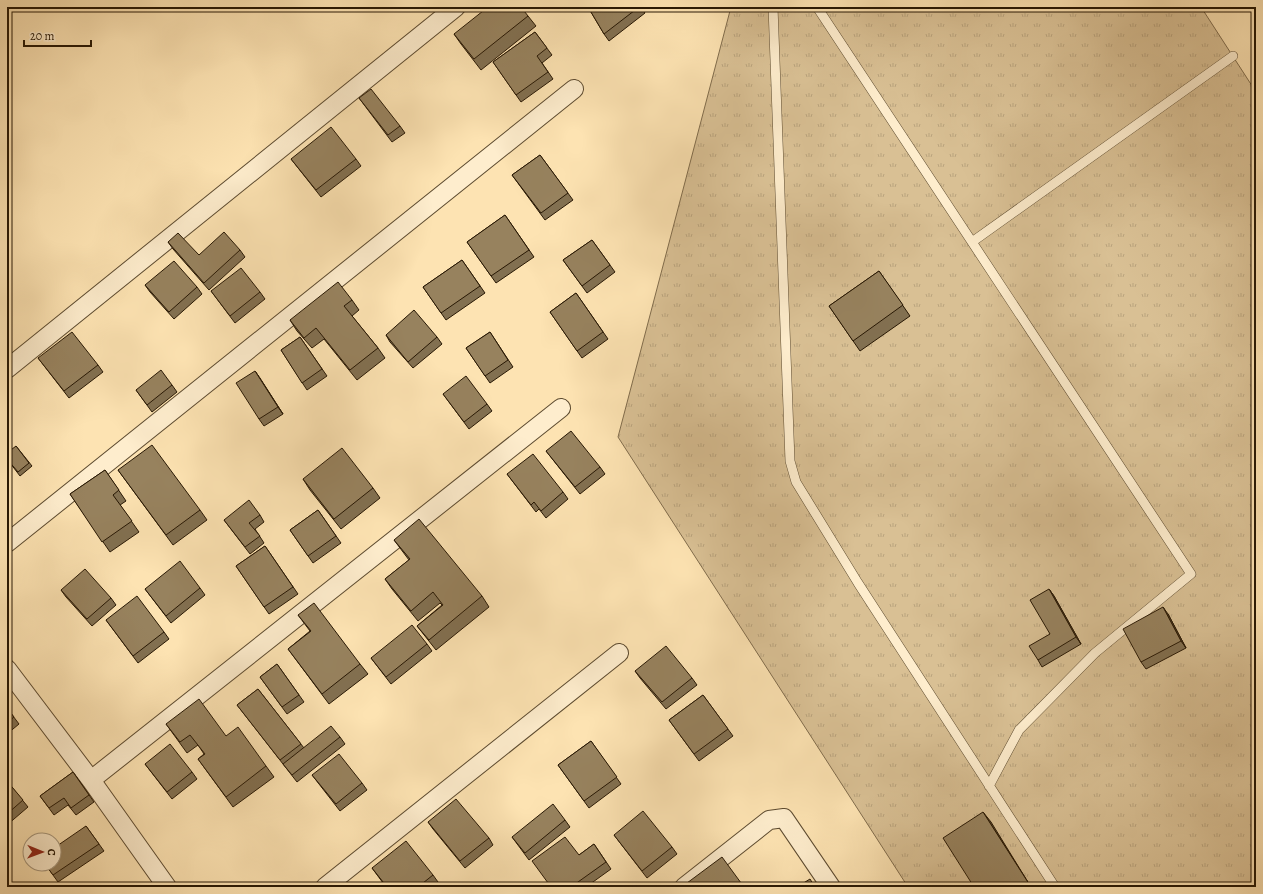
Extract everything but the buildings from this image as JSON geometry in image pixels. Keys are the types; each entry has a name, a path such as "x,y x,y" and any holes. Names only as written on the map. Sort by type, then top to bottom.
{"street":[{"path":"7,369 456,7"},
{"path":"7,543 574,89"},
{"path":"91,780 561,408"},
{"path":"326,887 619,653"},
{"path":"7,669 91,780 167,887"},
{"path":"684,887 769,820 784,818 831,887"}],"lane":[{"path":"773,7 790,461 796,482 858,583 1055,887"},
{"path":"817,7 1191,574 1095,653 1019,730 989,786"},
{"path":"972,242 1233,56"}],"green space":[{"path":"731,7 1201,7 1256,92 1256,887 908,887 618,437"}]}
